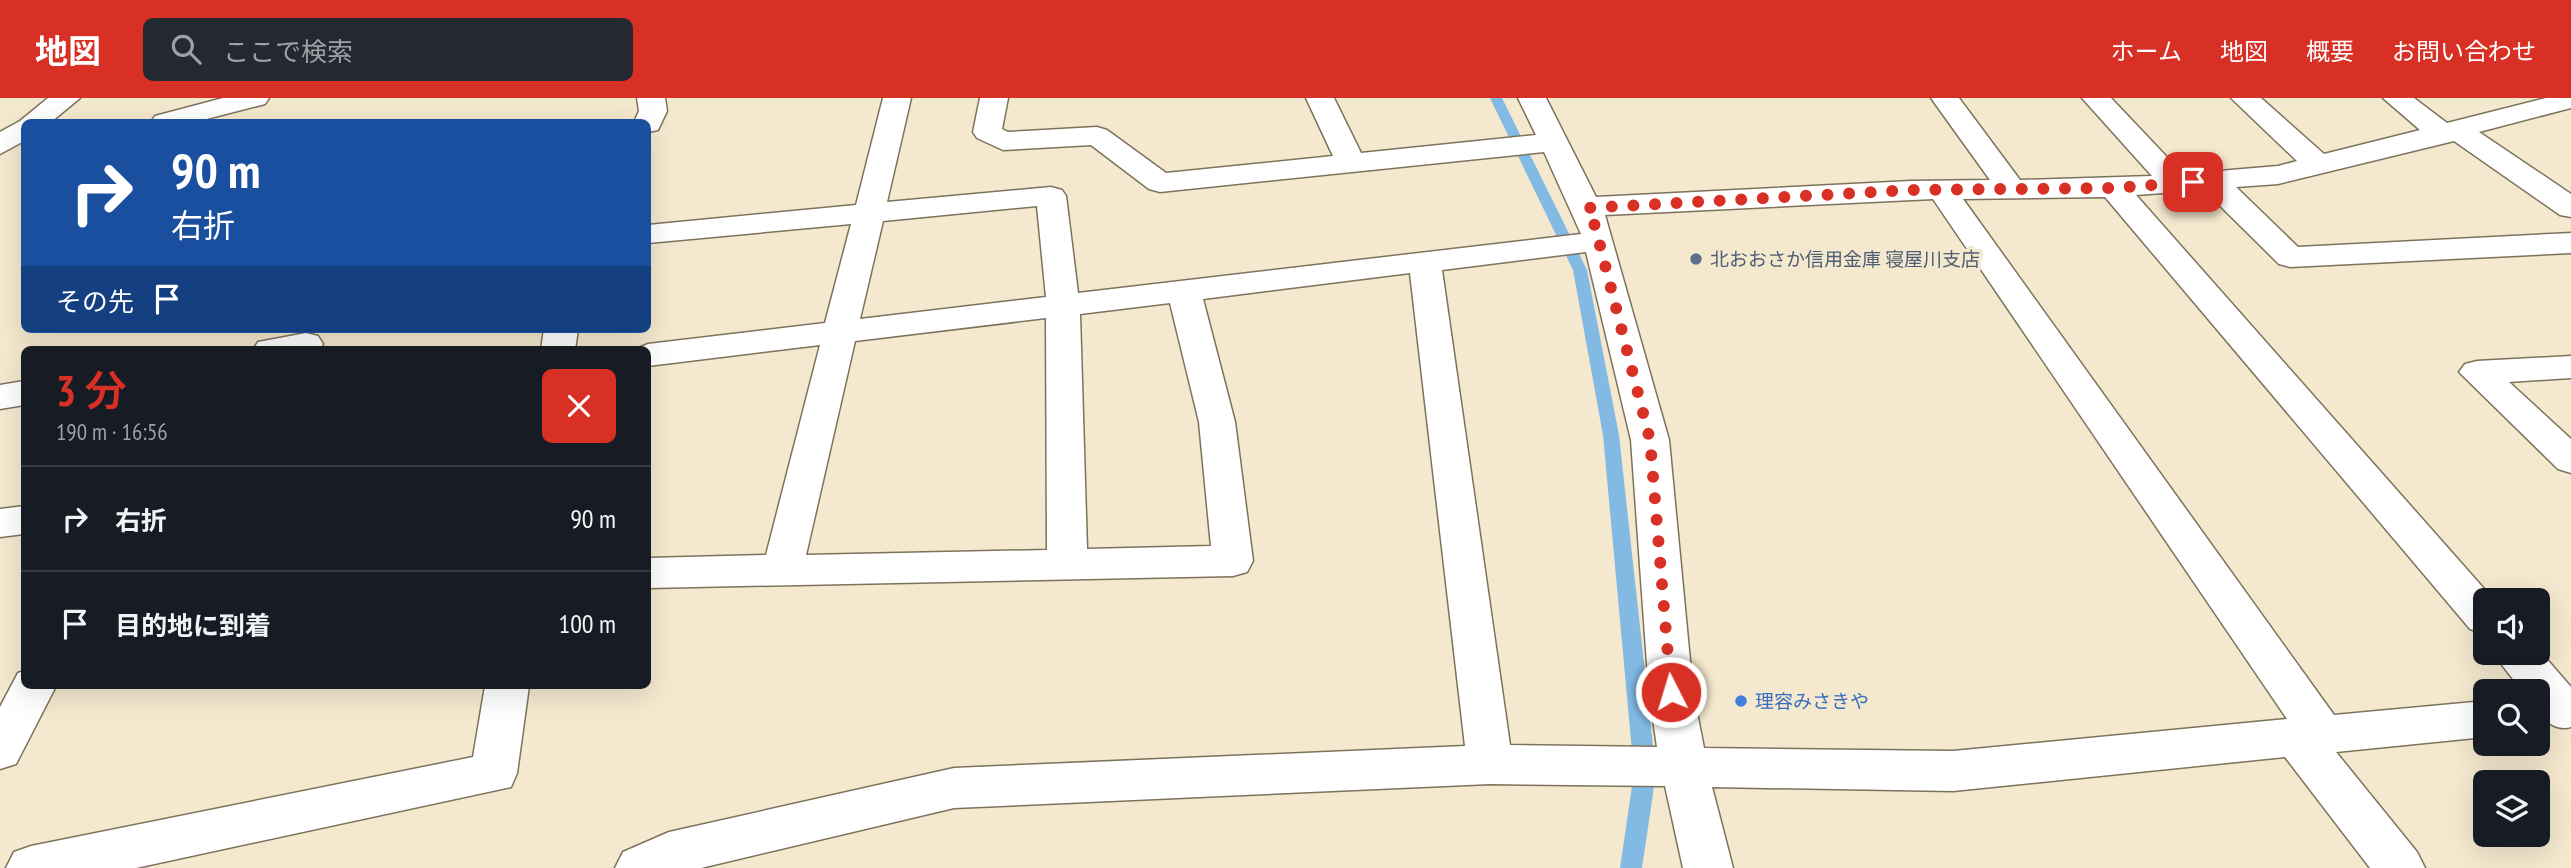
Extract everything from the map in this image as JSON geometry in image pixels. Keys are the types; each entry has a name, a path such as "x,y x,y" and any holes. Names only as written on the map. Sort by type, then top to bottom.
{"street":[{"path":"38,119 66,98"},
{"path":"176,119 256,98"},
{"path":"650,119 653,111 651,98"},
{"path":"782,572 897,98"},
{"path":"994,98 987,132 1003,141 1097,136 1160,183 1544,143"},
{"path":"1320,98 1351,163"},
{"path":"1537,98 1532,98 1544,143 1580,234 1650,440 1671,692 1659,768 1708,868"},
{"path":"1945,98 2011,189"},
{"path":"2096,98 2175,183"},
{"path":"2245,98 2320,166"},
{"path":"2397,98 2571,208"},
{"path":"651,355 1425,262 1580,234 1942,190 2113,188 2278,175 2451,133 2552,101"},
{"path":"0,145 21,131"},
{"path":"0,161 21,157"},
{"path":"2212,181 2290,257 2571,243"},
{"path":"2113,188 2473,604"},
{"path":"1942,190 2400,868"},
{"path":"651,234 1051,196 1063,305 1067,566"},
{"path":"1425,262 1490,764"},
{"path":"651,573 1233,561 1217,422 1184,290"},
{"path":"294,346 306,344"},
{"path":"2571,368 2477,372 2571,460"},
{"path":"0,397 21,394"},
{"path":"0,523 21,520"},
{"path":"2524,665 2558,712"},
{"path":"0,750 32,689"},
{"path":"31,868 494,773 507,689"},
{"path":"640,868 669,854 954,788 1490,764 1953,771 2473,720"}],"waterway":[{"path":"1496,98 1580,270 1611,435 1645,773 1631,868"}],"place":[{"name":"北おおさか信用金庫 寝屋川支店","path":"1696,259"},
{"name":"理容みさきや","path":"1741,701"}],"route":[{"path":"1671,692 1650,440 1595,226 1587,208 1911,190 2113,188 2193,182"}]}
